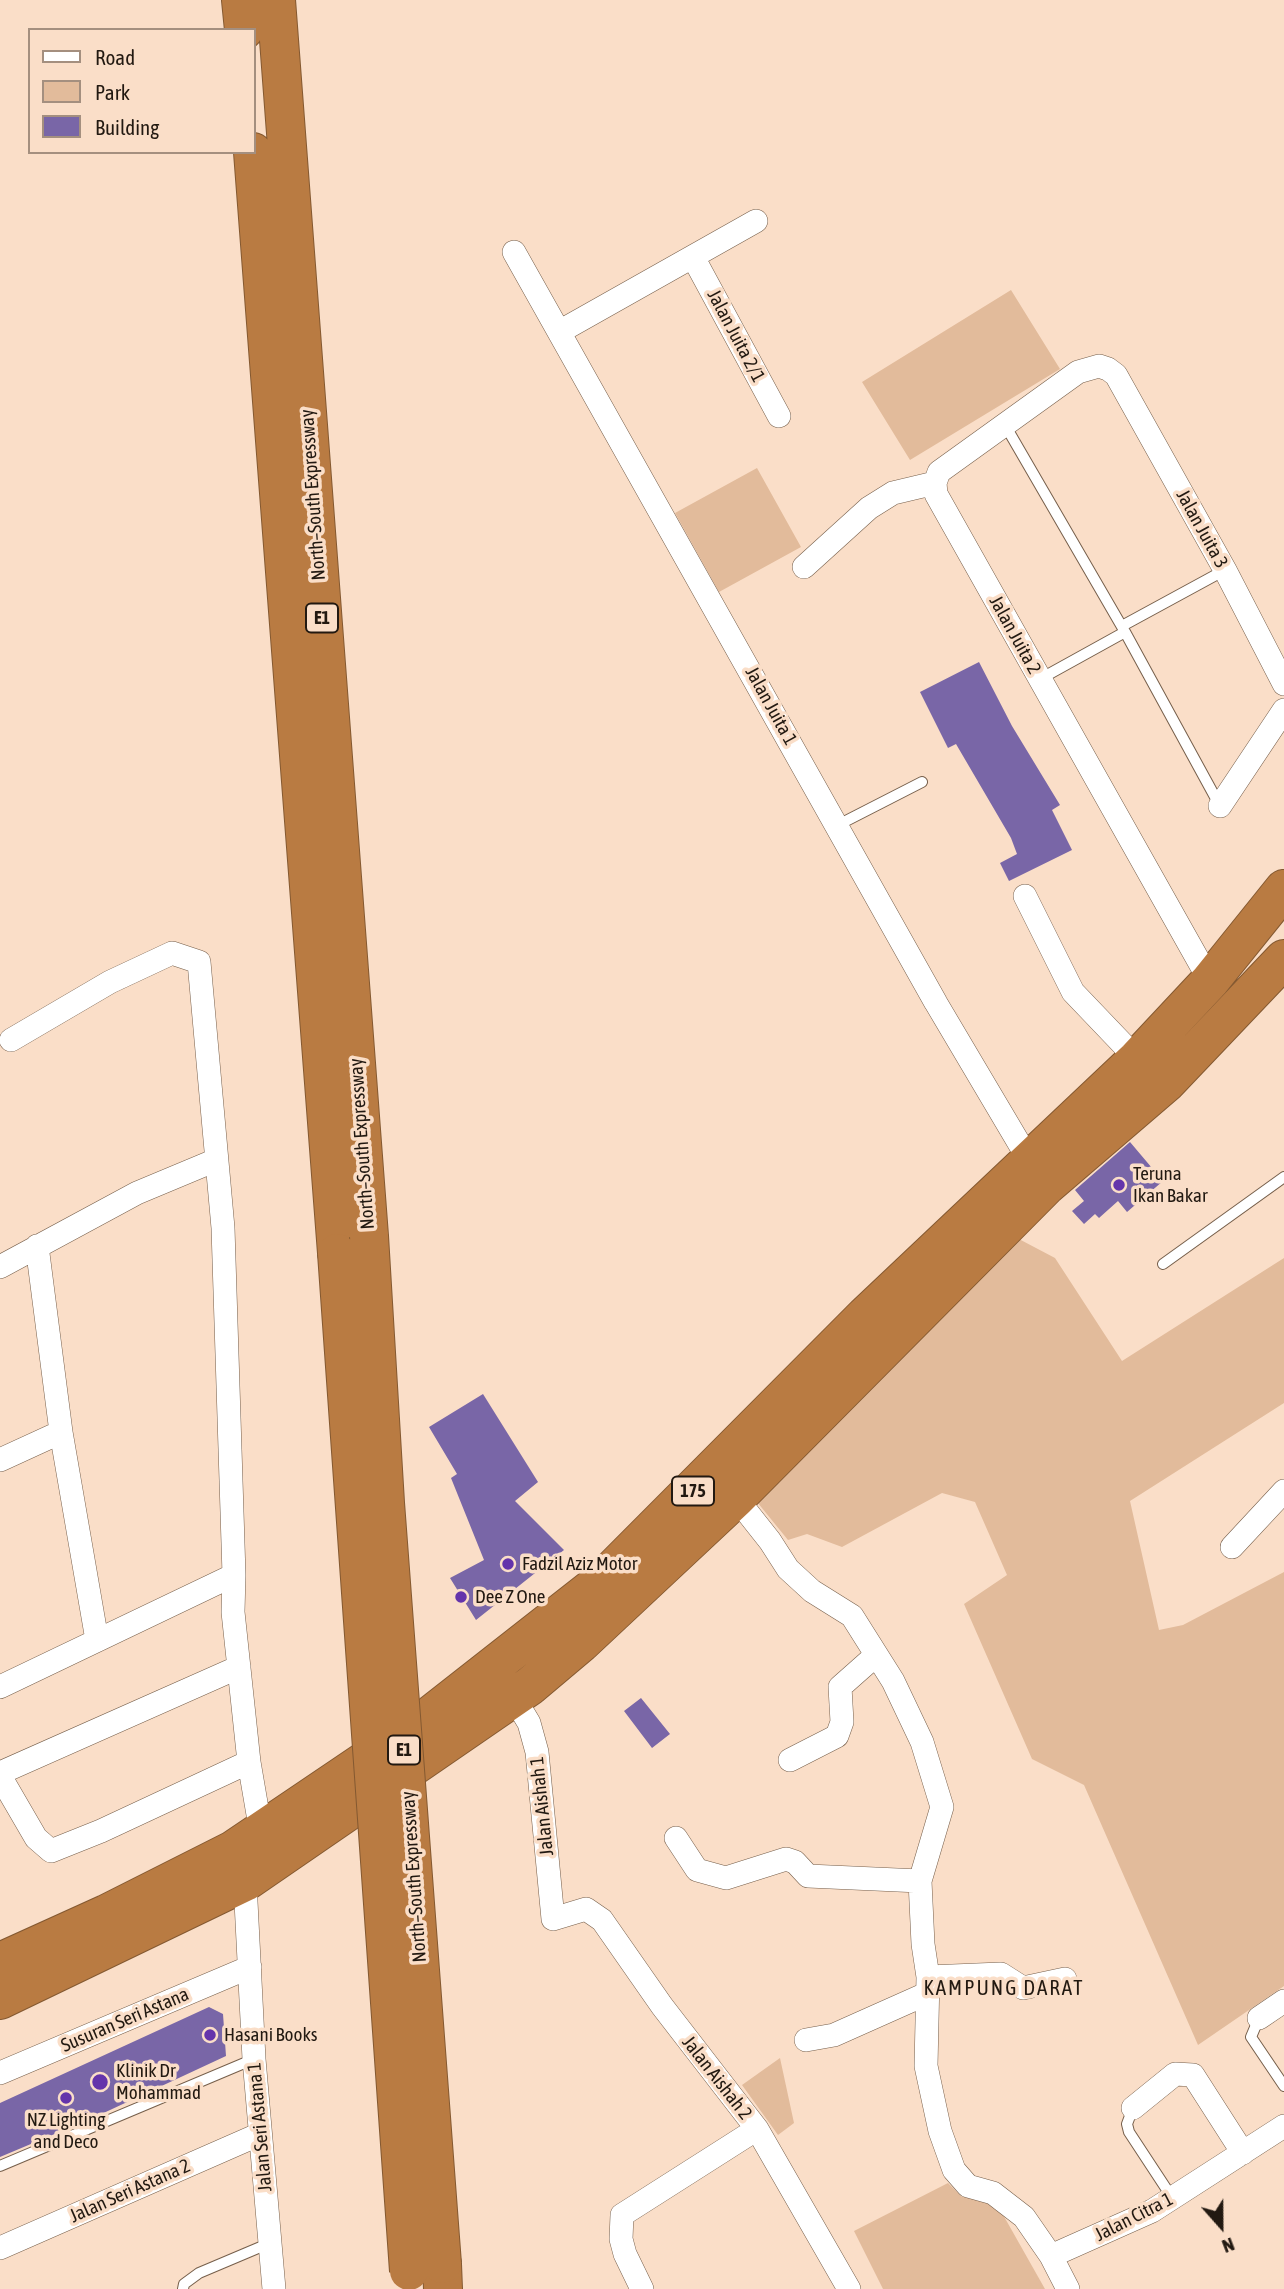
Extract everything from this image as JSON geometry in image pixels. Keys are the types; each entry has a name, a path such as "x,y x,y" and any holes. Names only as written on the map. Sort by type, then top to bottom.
{"highway":[{"path":"241,0 244,28"},
{"name":"North–South Expressway","path":"276,0 353,1245"},
{"name":"North–South Expressway","path":"253,154 353,1245 385,1503 426,2278"},
{"name":"175","path":"0,1962 106,1914 233,1850 418,1725 599,1583 865,1316 1137,1059 1210,981 1284,889"},
{"name":"175","path":"0,2000 245,1882 514,1698 581,1643 736,1498 1047,1185 1167,1082 1281,965"}],"street":[{"path":"559,332 755,220"},
{"name":"Jalan Juita 1","path":"514,252 936,1003 1029,1160"},
{"name":"Jalan Juita 2/1","path":"693,257 779,416"},
{"name":"Jalan Juita 3","path":"1005,425 1089,367 1099,366 1116,375 1225,570 1284,684"},
{"path":"804,567 869,508 893,493 935,482 939,472 1005,425"},
{"name":"Jalan Juita 2","path":"935,482 936,494 1210,981"},
{"path":"1220,806 1284,710"},
{"path":"1025,896 1073,992 1137,1059"},
{"path":"10,1040 110,982 172,953 199,962 223,1228 233,1612 249,1762 261,1832"},
{"path":"0,1267 137,1193 216,1160"},
{"path":"37,1245 61,1432 97,1640"},
{"path":"0,1460 61,1432"},
{"path":"1232,1548 1284,1491"},
{"path":"736,1498 763,1531 788,1569 812,1591 852,1616 893,1681 909,1713 939,1793 940,1819 920,1881 929,2014 925,2047 929,2086 949,2160 968,2186 993,2193 1024,2217 1051,2256 1068,2289"},
{"path":"0,1687 234,1575"},
{"path":"790,1760 837,1736 842,1722 840,1687 875,1656"},
{"path":"239,1667 0,1774 36,1839 51,1851 101,1831 249,1762"},
{"name":"Jalan Aishah 1","path":"514,1698 528,1723 537,1752 553,1919"},
{"path":"676,1838 697,1870 726,1878 786,1859 794,1862 808,1875 920,1881"},
{"name":"Jalan Seri Astana 1","path":"245,1882 254,2059 274,2289"},
{"name":"Jalan Aishah 2","path":"553,1919 586,1909 602,1920 662,2006 757,2129 849,2289"},
{"name":"Susuran Seri Astana","path":"0,2073 250,1967"},
{"path":"806,2040 834,2035 927,1985 1001,1974 1023,1988 1065,1979"},
{"path":"1259,2018 1284,2001"},
{"path":"1133,2108 1175,2074 1193,2075 1242,2153"},
{"name":"Jalan Citra 1","path":"1051,2256 1173,2199 1284,2126"},
{"path":"642,2289 625,2254 621,2239 622,2215 757,2129"},
{"name":"Jalan Seri Astana 2","path":"0,2248 260,2134"}],"lane":[{"path":"1005,425 1124,629 1220,806"},
{"path":"1040,679 1225,570"},
{"path":"838,825 922,782"},
{"path":"1163,1264 1284,1177"},
{"path":"1259,2018 1251,2037 1284,2086"},
{"path":"0,2166 254,2059"},
{"path":"1133,2108 1127,2124 1129,2133 1173,2199"},
{"path":"183,2289 184,2284 199,2273 270,2243"}],"green space":[{"path":"1011,290 1060,369 910,460 862,382"},
{"path":"757,468 801,547 719,592 675,513"},
{"path":"1017,1238 1055,1258 1122,1361 1284,1258 1284,1403 1130,1501 1159,1630 1183,1625 1284,1572 1284,1986 1198,2045 1084,1785 1032,1759 964,1604 1007,1575 975,1502 942,1493 842,1547 807,1534 788,1540 753,1497"},
{"path":"780,2058 794,2123 778,2135 742,2085"},
{"path":"948,2183 962,2197 993,2197 1045,2289 883,2289 854,2231"}],"building":[{"path":"979,662 1012,726 1060,805 1052,810 1072,850 1009,881 1000,863 1017,854 1011,838 956,744 948,748 920,692"},
{"name":"Teruna Ikan Bakar","path":"1130,1142 1163,1181 1127,1212 1118,1201 1099,1218 1095,1214 1084,1224 1072,1211 1084,1201 1075,1190"},
{"path":"483,1394 538,1482 515,1501 564,1550 476,1620 450,1578 484,1560 451,1478 457,1474 429,1427"},
{"path":"641,1698 670,1734 652,1748 624,1711"},
{"path":"209,2007 223,2014 226,2056 95,2117 0,2157 0,2103"}],"place":[{"name":"Teruna Ikan Bakar","path":"1119,1185"},
{"name":"Fadzil Aziz Motor","path":"508,1564"},
{"name":"Dee Z One","path":"461,1597"},
{"name":"Hasani Books","path":"210,2035"},
{"name":"Klinik Dr Mohammad","path":"100,2082"},
{"name":"NZ Lighting and Deco","path":"66,2098"}],"district":[{"name":"KAMPUNG DARAT","path":"1004,1988"}]}
